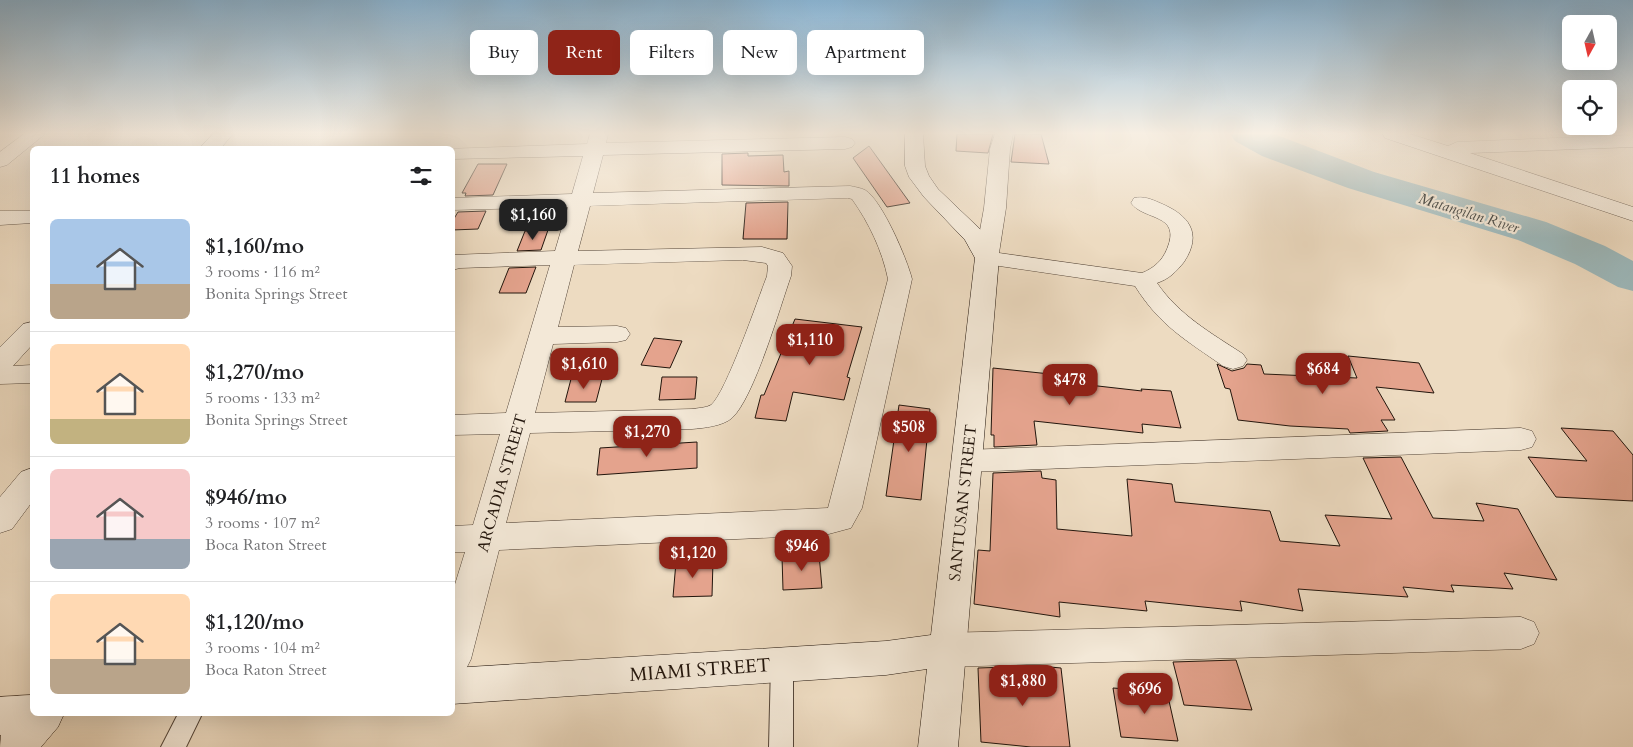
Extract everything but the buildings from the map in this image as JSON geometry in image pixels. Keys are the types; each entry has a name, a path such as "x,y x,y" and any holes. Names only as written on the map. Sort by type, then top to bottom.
{"street":[{"name":"ARCADIA STREET","path":"455,648 590,169"},
{"path":"917,169 918,177 931,193 975,237 987,258 1143,280 1166,269 1180,246 1182,239 1179,226 1175,221 1142,202"},
{"name":"SANTUSAN STREET","path":"938,747 987,258 995,208 998,169"},
{"path":"1499,169 1633,214"},
{"path":"455,204 850,192 859,196 876,218 896,262 900,279 846,508 839,519 825,522 455,539"},
{"path":"0,218 30,217"},
{"path":"455,263 743,253 762,254 776,258 780,266 779,276 734,392 723,411 709,417 692,419 455,425"},
{"path":"1143,280 1158,303 1176,321 1234,360"},
{"path":"0,363 30,332"},
{"path":"543,336 618,334"},
{"path":"0,375 30,374"},
{"path":"968,461 1521,439"},
{"path":"0,520 30,482"},
{"name":"MIAMI STREET","path":"455,686 886,658 947,650 1522,633"},
{"path":"0,716 30,714"},
{"path":"15,747 42,716"}],"lane":[{"path":"780,747 782,664"},
{"path":"173,747 189,716"}],"waterway":[{"name":"Matangilan River","path":"1331,169 1361,180 1532,231 1590,255 1633,278"}]}
